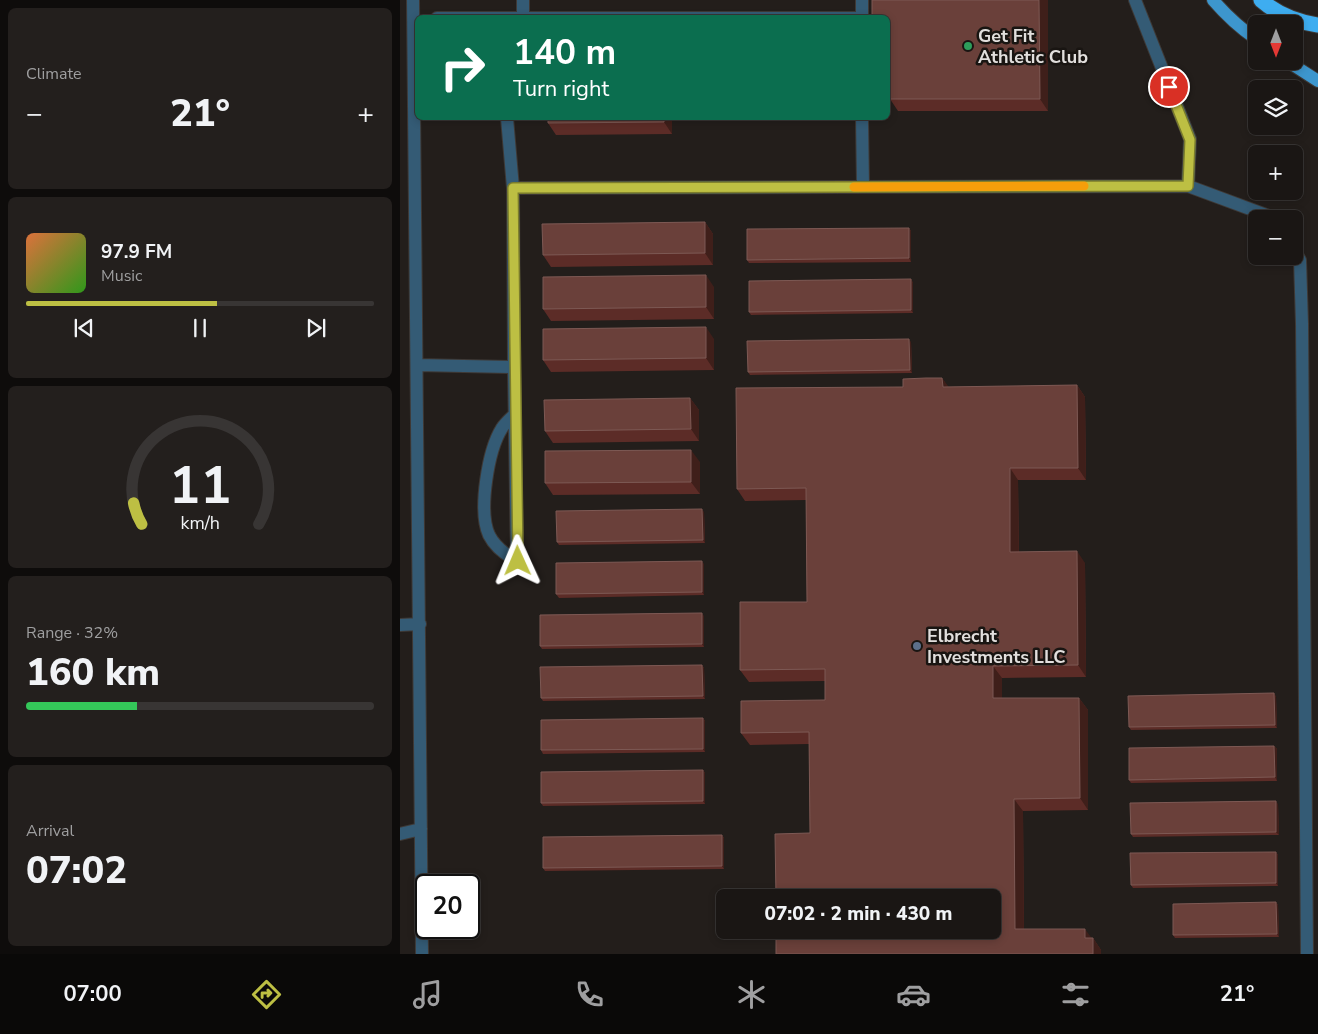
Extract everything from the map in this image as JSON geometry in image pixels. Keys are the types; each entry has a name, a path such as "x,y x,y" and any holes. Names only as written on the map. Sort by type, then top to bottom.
{"highway":[{"path":"1261,0 1280,13 1295,20 1318,25"}],"main road":[{"path":"1213,0 1248,34"},
{"path":"1302,70 1318,81"}],"street":[{"path":"413,0 416,15"},
{"path":"523,0 523,15"},
{"path":"862,0 862,15"},
{"path":"1135,0 1190,140 1188,186"},
{"path":"416,120 416,365 422,954"},
{"path":"507,120 513,188 518,561 506,555 489,534 484,506 493,448 502,428 515,414"},
{"path":"862,120 863,187"},
{"path":"513,188 1188,186 1253,210"},
{"path":"1300,265 1312,917 1307,954"},
{"path":"416,365 514,367"},
{"path":"400,625 420,624"},
{"path":"400,834 421,829"}],"building":[{"name":"Get Fit Athletic Club","path":"872,0 1039,0 1040,99 890,99 890,15 872,15"},
{"path":"548,120 664,120 664,122 548,123"},
{"path":"705,222 705,253 543,255 542,224"},
{"path":"909,228 909,258 747,260 747,229"},
{"path":"706,275 706,307 543,309 543,277"},
{"path":"911,279 911,310 749,312 749,281"},
{"path":"706,327 706,358 543,360 543,329"},
{"path":"909,339 910,370 748,372 747,341"},
{"name":"Elbrecht Investments LLC","path":"942,378 943,387 1077,385 1078,468 1010,468 1010,552 1077,551 1078,665 993,666 993,698 1079,698 1080,798 1014,799 1015,929 1085,929 1085,938 1093,938 1093,954 776,954 776,939 1001,939 1001,889 776,889 775,834 810,833 809,732 741,733 741,701 825,700 825,669 740,670 740,602 807,602 806,488 737,489 736,388 903,387 903,379"},
{"path":"690,398 691,429 545,431 544,400"},
{"path":"691,450 691,482 545,483 545,451"},
{"path":"702,509 703,540 557,542 556,511"},
{"path":"702,561 702,592 556,594 556,563"},
{"path":"702,613 702,644 540,646 540,615"},
{"path":"702,665 703,696 541,698 540,667"},
{"path":"1274,693 1275,725 1129,727 1128,696"},
{"path":"703,718 703,749 541,750 541,720"},
{"path":"1274,746 1275,777 1129,780 1129,748"},
{"path":"703,770 703,801 541,803 541,772"},
{"path":"1276,801 1276,832 1131,834 1130,803"},
{"path":"722,835 722,866 543,868 543,837"},
{"path":"1276,852 1276,883 1131,885 1130,853"},
{"path":"1276,902 1277,934 1173,935 1173,904"}],"slow traffic":[{"path":"854,187 1084,186"}],"place":[{"name":"Get Fit Athletic Club","path":"968,46"},
{"name":"Elbrecht Investments LLC","path":"917,646"}],"route":[{"path":"518,561 514,382 513,188 1188,186 1190,140 1169,87"}]}
